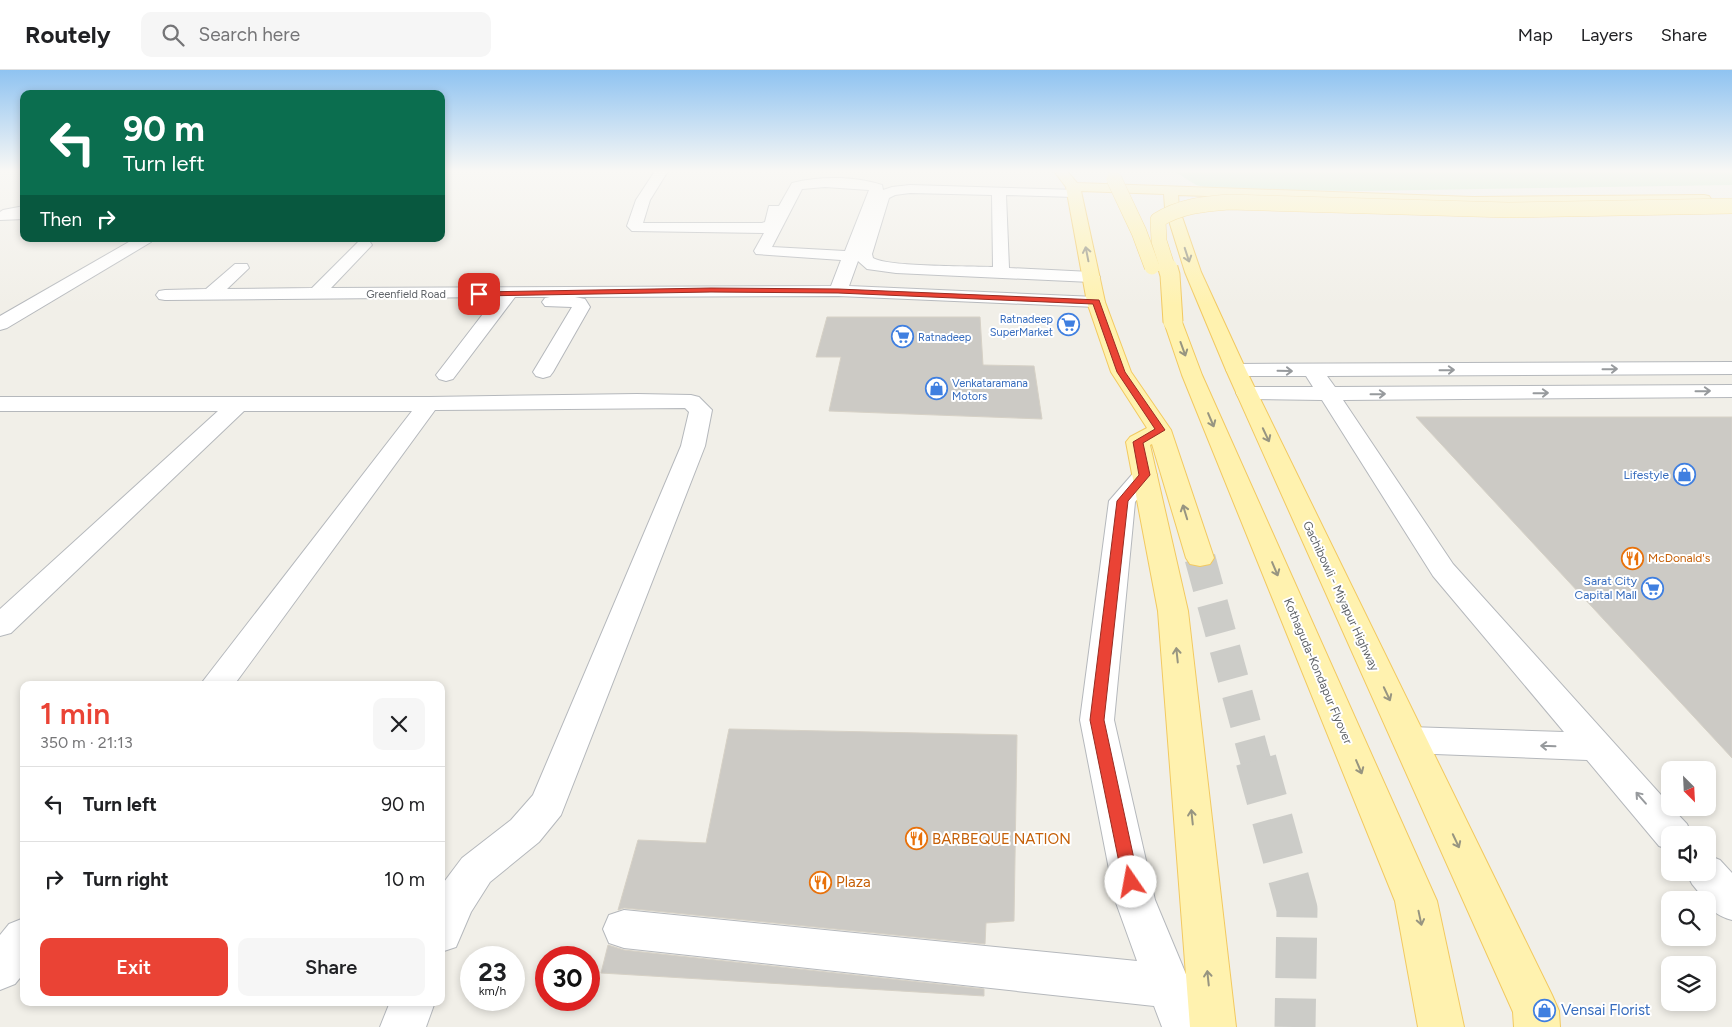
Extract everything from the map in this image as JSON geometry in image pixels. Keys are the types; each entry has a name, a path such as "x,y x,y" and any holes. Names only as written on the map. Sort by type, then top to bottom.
{"main road":[{"path":"1078,216 1096,302 1121,372 1160,430 1200,558"},
{"name":"Kothaguda-Kondapur Flyover","path":"1132,216 1192,375 1416,901 1440,1016 1440,1027"},
{"name":"Kothaguda-Kondapur Flyover","path":"1164,216 1158,220 1159,241 1170,275 1173,322"},
{"name":"Gachibowli - Miyapur Highway","path":"1176,216 1193,272 1241,382 1536,1011 1537,1027"},
{"path":"1437,216 1523,219 1610,216"},
{"path":"1160,430 1138,442 1173,611 1213,1027"}],"street":[{"path":"639,216 637,228 765,228 772,224 773,216"},
{"path":"781,216 762,249 764,252 851,256"},
{"path":"838,291 866,216"},
{"path":"877,216 864,254 865,260 884,267 1091,277"},
{"path":"999,216 1000,272"},
{"path":"0,324 140,242"},
{"path":"317,293 364,245"},
{"path":"210,295 241,268"},
{"name":"Greenfield Road","path":"165,295 317,293 514,298 711,290 838,291 1096,302"},
{"path":"446,375 514,298 579,303 581,308 543,372"},
{"path":"1322,383 1732,368"},
{"path":"1241,382 1732,391"},
{"path":"1322,383 1443,570 1666,826"},
{"path":"0,404 429,404 637,400 691,402 701,410 693,446 548,804 525,831 476,870 454,902 445,923"},
{"path":"219,681 429,404"},
{"path":"0,626 238,405"},
{"path":"1145,475 1122,501 1097,720 1135,900 1185,1027"},
{"path":"1409,740 1597,747"},
{"path":"1714,881 1732,902"},
{"path":"624,929 1169,986"},
{"path":"0,969 20,943"},
{"path":"403,1027 411,1006"}],"building":[{"path":"827,317 980,317 983,365 1034,366 1042,419 829,411 841,357 816,357"},
{"name":"Sarat City Capital Mall","path":"1416,417 1732,417 1732,758"},
{"name":"Plaza","path":"729,729 1017,735 1014,921 986,923 985,944 624,908 618,910 638,840 706,843"},
{"path":"608,945 624,950 984,989 984,996 601,973"}],"tunnel":[{"path":"1200,558 1256,762"},
{"path":"1256,760 1297,909 1295,1027"}],"place":[{"name":"Ratnadeep SuperMarket","path":"1069,325"},
{"name":"Ratnadeep","path":"902,337"},
{"name":"Venkataramana Motors","path":"936,389"},
{"name":"Lifestyle","path":"1685,475"},
{"name":"McDonald's","path":"1632,558"},
{"name":"Sarat City Capital Mall","path":"1653,588"},
{"name":"BARBEQUE NATION","path":"916,839"},
{"name":"Plaza","path":"820,882"},
{"name":"Vensai Florist","path":"1545,1010"}],"route":[{"path":"479,294 711,290 838,291 1096,302 1121,372 1160,430 1138,442 1145,475 1122,501 1097,720 1131,882"}]}
